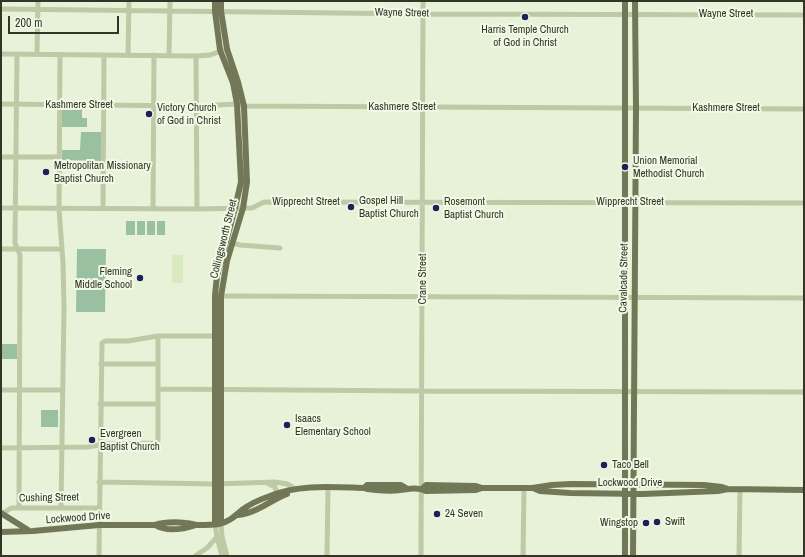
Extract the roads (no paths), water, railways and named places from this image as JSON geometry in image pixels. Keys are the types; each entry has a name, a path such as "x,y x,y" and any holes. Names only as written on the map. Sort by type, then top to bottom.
{"main road":[{"name":"Collingsworth Street","path":"215,1 224,50 237,104 241,182 218,296 218,524"},
{"name":"Collingsworth Street","path":"218,11 221,1"},
{"name":"Cavalcade Street","path":"625,1 625,556"},
{"name":"Cavalcade Street","path":"633,556 636,108 635,1"},
{"name":"Collingsworth Street","path":"224,50 238,82 244,106 246,182 243,208 229,242"},
{"path":"625,60 635,60"},
{"path":"625,154 635,155"},
{"path":"625,249 634,250"},
{"path":"625,344 634,344"},
{"path":"570,493 571,484"},
{"name":"Lockwood Drive","path":"279,495 302,489 328,487 364,488 367,485 401,485 406,488 422,489 426,491 476,490 482,488 532,488 571,484 692,485 722,486 728,489"},
{"path":"692,485 693,492"},
{"name":"Lockwood Drive","path":"1,532 98,526 155,526 160,523 187,523 196,525 218,524 238,515 245,515 294,488 302,489"},
{"name":"Lockwood Drive","path":"532,488 540,491 570,493 634,494 718,492 728,489 804,490"},
{"path":"1,513 29,531"}],"street":[{"path":"36,54 38,1"},
{"path":"128,55 129,1"},
{"path":"169,55 170,1"},
{"name":"Crane Street","path":"421,556 423,1"},
{"name":"Wayne Street","path":"1,9 424,14 804,15"},
{"path":"1,54 196,56 210,55 224,50"},
{"path":"17,54 15,243 16,249 20,255 19,508"},
{"path":"60,55 59,209 61,249 64,263 61,507"},
{"path":"103,208 104,55"},
{"path":"153,209 154,55"},
{"path":"196,56 197,209"},
{"name":"Kashmere Street","path":"1,104 196,106 237,104 244,106 423,108 804,109"},
{"path":"1,157 59,158"},
{"name":"Wipprecht Street","path":"1,208 252,208 264,202 804,203"},
{"path":"229,242 240,245 280,248"},
{"path":"1,248 61,249"},
{"path":"218,296 804,298"},
{"path":"98,556 102,343 105,341 141,340 158,336 218,336"},
{"path":"1,448 62,448 88,447 105,444 156,443 158,440 158,336"},
{"path":"101,364 158,364"},
{"path":"158,389 804,392"},
{"path":"1,390 62,390"},
{"path":"100,404 158,404"},
{"path":"100,482 218,484 275,482 287,484 294,488"},
{"path":"275,482 278,485 279,495"},
{"path":"264,483 275,487 279,495"},
{"path":"327,556 328,487"},
{"path":"523,556 524,488"},
{"path":"739,556 740,490"},
{"name":"Cushing Street","path":"1,513 10,508 99,508"},
{"name":"Collingsworth Street","path":"218,524 217,538 222,556"},
{"name":"Collingsworth Street","path":"218,524 227,556"},
{"path":"195,556 207,548 217,538"},
{"path":"207,548 219,547"}],"place":[{"name":"Harris Temple Church of God in Christ","path":"525,17"},
{"name":"Victory Church of God in Christ","path":"149,114"},
{"name":"Union Memorial Methodist Church","path":"625,167"},
{"name":"Metropolitan Missionary Baptist Church","path":"46,172"},
{"name":"Gospel Hill Baptist Church","path":"351,207"},
{"name":"Rosemont Baptist Church","path":"436,208"},
{"name":"Fleming Middle School","path":"140,278"},
{"name":"Isaacs Elementary School","path":"287,425"},
{"name":"Evergreen Baptist Church","path":"92,440"},
{"name":"Taco Bell","path":"604,465"},
{"name":"24 Seven","path":"437,514"},
{"name":"Swift","path":"657,522"},
{"name":"Wingstop","path":"646,523"}]}
